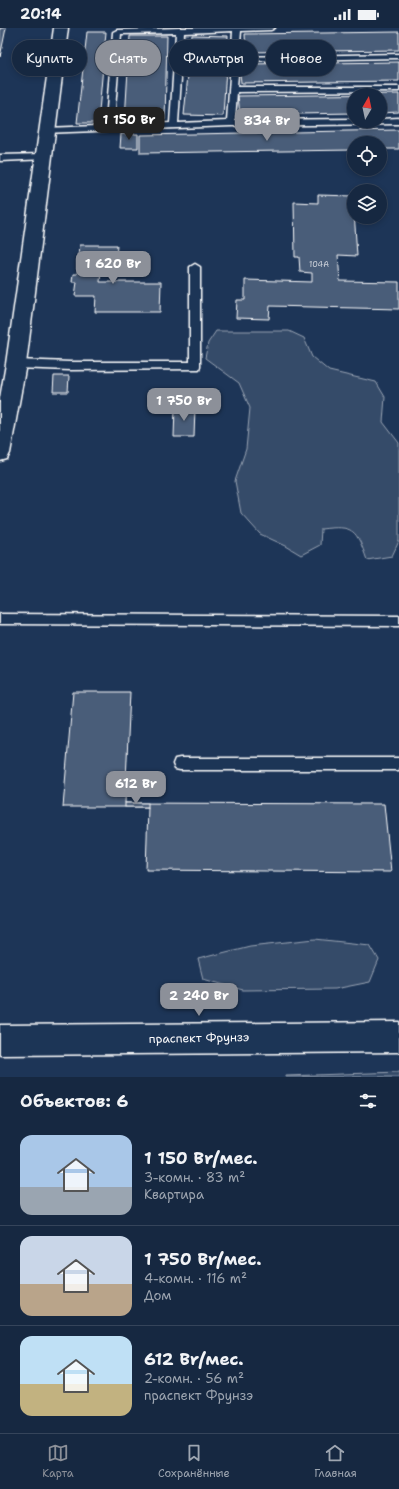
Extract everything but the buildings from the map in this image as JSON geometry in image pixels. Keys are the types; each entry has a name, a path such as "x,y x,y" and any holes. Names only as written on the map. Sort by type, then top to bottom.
{"street":[{"path":"0,453 16,364 61,28"},
{"name":"праспект Фрунзэ","path":"0,1040 399,1037"}],"lane":[{"path":"236,40 237,28"},
{"path":"111,110 117,32 271,28"},
{"path":"174,126 180,30"},
{"path":"258,59 399,56"},
{"path":"231,123 233,76"},
{"path":"232,90 399,89"},
{"path":"46,131 231,123 399,122"},
{"path":"0,158 44,157"},
{"path":"16,364 70,366 195,366 195,267"},
{"path":"0,619 399,622"},
{"path":"180,764 399,764"}],"shaded area":[{"path":"216,331 289,331 304,338 312,357 329,371 376,382 385,397 383,422 399,443 399,541 392,556 367,560 360,542 352,531 341,528 321,529 320,545 301,555 260,534 241,513 235,481 246,449 250,408 239,383 205,358 208,343"},
{"path":"315,939 370,945 379,960 370,982 335,989 243,990 203,979 198,959 250,946"},
{"path":"399,1072 399,1077 286,1077 286,1076"}]}
